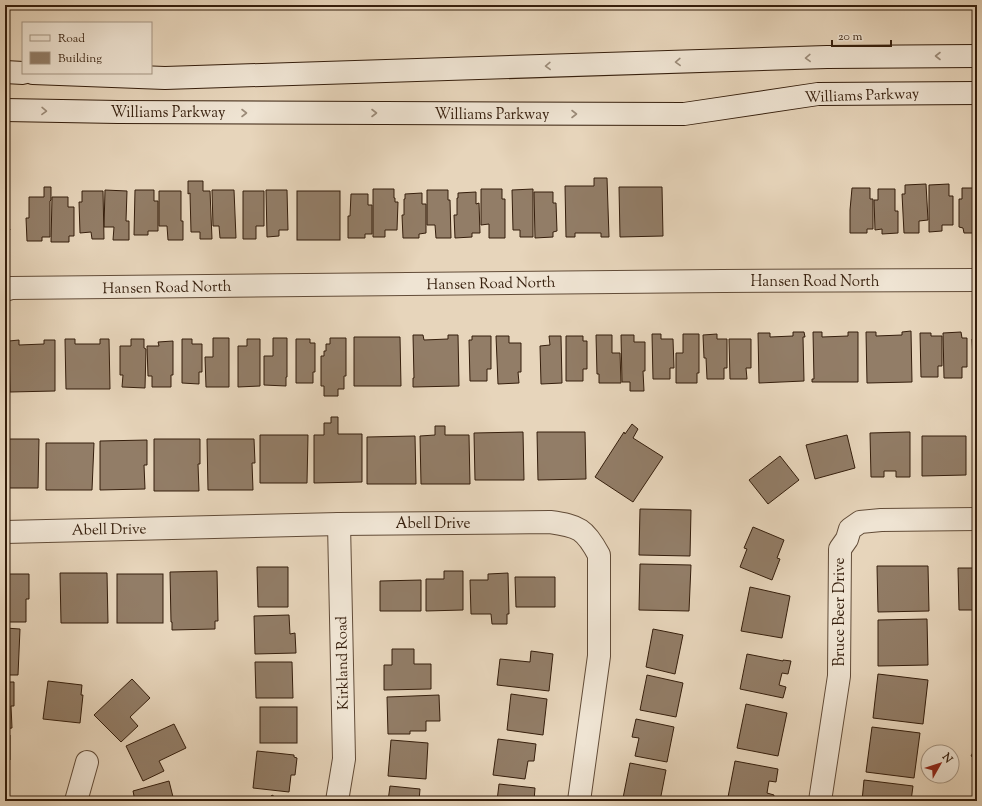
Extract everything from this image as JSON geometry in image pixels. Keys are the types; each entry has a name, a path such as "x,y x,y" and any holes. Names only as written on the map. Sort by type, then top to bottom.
{"street":[{"path":"59,74 165,78 819,57 977,56"},
{"path":"5,72 22,73"},
{"name":"Williams Parkway","path":"5,110 118,112 684,114 818,94 977,93"},
{"name":"Hansen Road North","path":"5,290 11,288 692,281 977,280"},
{"name":"Bruce Beer Drive","path":"820,801 839,676 840,549 847,539 850,529 860,522 867,521 977,519"},
{"name":"Abell Drive","path":"5,532 339,524 550,522 571,525 584,533 592,542 598,555 599,656 579,801"},
{"name":"Kirkland Road","path":"337,801 344,759 339,524"},
{"path":"76,801 87,762"}],"building":[{"path":"594,178 607,178 609,237 601,237 601,233 575,233 575,237 566,237 565,186 594,186"},
{"path":"188,181 203,181 203,191 210,191 212,239 200,239 200,232 191,232 190,193 188,194"},
{"path":"926,184 928,220 919,221 919,233 904,233 902,194 905,194 905,185"},
{"path":"949,184 949,196 953,196 953,225 942,225 942,231 929,232 929,185"},
{"path":"44,187 51,187 50,237 42,237 42,241 27,241 26,218 29,218 29,197 44,197"},
{"path":"619,187 662,187 663,236 620,237"},
{"path":"852,188 870,188 870,199 873,199 873,229 867,229 867,233 850,233"},
{"path":"962,188 977,188 977,233 964,233 963,228 959,227 959,199 962,199"},
{"path":"373,189 394,189 395,202 398,202 397,230 385,230 385,237 373,237"},
{"path":"481,189 502,189 502,199 505,199 505,238 489,238 489,224 481,225"},
{"path":"533,189 533,237 520,237 520,230 513,230 512,190"},
{"path":"878,189 895,189 895,211 898,211 898,233 882,234 882,229 875,230 874,200 878,200"},
{"path":"105,190 127,191 126,221 129,221 129,240 113,240 114,227 104,227"},
{"path":"135,190 154,190 154,201 158,201 158,231 148,231 148,235 134,235"},
{"path":"212,190 234,190 236,238 220,238 219,226 213,226"},
{"path":"266,190 287,190 288,230 279,230 279,236 267,237"},
{"path":"427,190 448,190 448,200 450,200 451,238 436,238 435,225 427,225"},
{"path":"82,191 103,191 104,239 92,239 91,232 80,233 79,202 82,202"},
{"path":"159,191 181,191 181,221 183,221 183,240 168,240 167,226 159,226"},
{"path":"243,191 264,191 264,226 256,226 256,239 243,239"},
{"path":"297,191 340,191 340,240 297,240"},
{"path":"476,192 476,204 479,203 480,233 472,233 472,237 455,238 454,215 457,215 458,193"},
{"path":"534,192 553,192 553,203 556,203 557,231 553,232 553,237 535,238"},
{"path":"422,193 422,204 426,204 426,233 419,234 419,238 403,238 402,215 404,215 405,194"},
{"path":"351,194 368,194 368,205 372,205 372,234 365,234 365,238 348,238 348,216 350,216"},
{"path":"52,197 68,197 68,207 74,207 74,236 69,236 69,242 51,242"},
{"path":"5,215 10,230 5,232"},
{"path":"911,331 912,382 867,383 866,332 876,332 876,336 902,335 902,332"},
{"path":"793,332 804,332 804,381 759,383 758,333 770,333 770,337 793,336"},
{"path":"813,332 822,332 822,337 848,336 848,332 858,332 858,382 812,382 812,379 814,379"},
{"path":"961,332 962,338 967,338 967,367 962,367 962,378 944,378 943,333"},
{"path":"920,333 931,333 931,336 942,336 942,366 938,366 938,377 921,377"},
{"path":"652,334 661,334 661,339 673,339 674,368 670,368 670,379 653,379"},
{"path":"683,334 699,334 699,373 697,373 697,383 676,383 676,353 683,353"},
{"path":"717,334 717,339 727,339 727,368 724,368 724,379 707,379 703,335"},
{"path":"413,335 423,335 424,340 448,339 448,335 458,335 459,386 413,387"},
{"path":"596,335 612,335 612,353 620,353 621,383 599,383 599,374 597,374"},
{"path":"621,335 634,335 634,342 645,342 645,371 643,371 644,391 630,391 630,382 622,382"},
{"path":"472,336 491,336 491,369 487,369 487,381 470,381 469,340 472,340"},
{"path":"496,336 509,336 509,343 521,343 521,372 518,372 519,383 498,384"},
{"path":"549,336 561,336 562,383 541,384 540,346 550,345"},
{"path":"566,336 583,336 583,341 587,341 587,369 583,369 583,381 566,381"},
{"path":"354,337 400,337 401,386 354,386"},
{"path":"213,338 229,338 229,387 206,387 205,357 213,357"},
{"path":"273,338 287,338 286,386 264,385 264,356 273,356"},
{"path":"330,338 346,338 346,376 344,376 344,389 338,389 338,396 324,396 324,386 321,386 321,356 324,356 326,344 330,344"},
{"path":"65,339 75,339 75,344 100,344 100,339 109,339 110,389 66,389"},
{"path":"131,339 144,339 144,348 146,349 145,388 122,387 123,375 120,375 120,346 131,346"},
{"path":"182,339 192,339 192,344 202,344 202,372 199,372 199,384 182,383"},
{"path":"247,339 260,339 260,386 238,387 238,346 247,346"},
{"path":"296,339 310,339 310,343 315,343 315,372 313,372 313,383 296,383"},
{"path":"729,339 751,339 751,368 746,368 747,379 730,379"},
{"path":"972,339 977,339 977,380 974,380"},
{"path":"19,340 19,345 44,344 44,340 55,340 55,391 10,392 9,341"},
{"path":"173,341 173,375 171,375 171,387 152,387 152,376 148,376 147,346 159,346 158,342"},
{"path":"331,417 338,417 338,434 362,434 362,482 314,483 314,435 324,435 324,423 331,423"},
{"path":"632,424 638,429 633,438 663,457 633,502 595,477 624,432 625,434"},
{"path":"435,426 445,426 445,435 469,435 470,484 421,484 420,436 435,435"},
{"path":"523,432 524,480 475,480 474,433"},
{"path":"537,432 585,432 586,479 538,480"},
{"path":"910,432 910,477 896,477 896,471 884,471 884,477 871,477 870,433"},
{"path":"260,435 308,435 307,483 260,483"},
{"path":"847,435 855,468 815,479 806,445"},
{"path":"415,436 416,484 367,484 367,437"},
{"path":"922,436 966,436 966,475 922,476"},
{"path":"5,439 39,439 38,488 5,488"},
{"path":"154,439 200,439 200,464 198,464 199,491 154,491"},
{"path":"207,439 254,439 255,463 252,463 253,490 208,490"},
{"path":"147,440 147,465 144,465 145,489 100,490 100,441"},
{"path":"46,443 94,443 92,490 46,490"},
{"path":"780,456 799,480 768,504 749,480"},
{"path":"640,509 691,510 690,556 639,555"},
{"path":"753,527 784,540 777,558 780,559 772,580 740,567 747,549 744,548"},
{"path":"640,564 691,565 689,611 639,610"},
{"path":"877,566 928,566 929,611 878,612"},
{"path":"257,567 288,567 288,607 258,607"},
{"path":"958,568 977,568 977,610 959,610"},
{"path":"217,571 218,621 215,621 215,629 172,630 170,572"},
{"path":"444,571 463,571 463,610 426,611 426,579 444,579"},
{"path":"60,573 107,573 108,623 61,623"},
{"path":"508,573 509,614 507,614 507,624 492,624 491,614 471,614 470,580 488,580 488,574"},
{"path":"5,574 29,574 29,599 26,599 26,622 5,622"},
{"path":"117,574 163,574 163,623 117,623"},
{"path":"515,577 555,577 555,607 516,607"},
{"path":"421,580 421,611 380,611 380,581"},
{"path":"750,587 790,596 782,638 741,631"},
{"path":"289,615 290,634 295,633 296,653 255,654 254,616"},
{"path":"927,619 928,665 878,666 878,620"},
{"path":"5,628 20,629 18,675 5,675"},
{"path":"653,629 683,635 675,674 646,667"},
{"path":"392,649 414,649 414,664 431,664 431,689 384,690 384,665 392,665"},
{"path":"531,651 553,654 549,691 497,685 500,659 530,662"},
{"path":"747,654 783,661 791,661 788,674 782,673 779,685 786,687 783,698 740,689"},
{"path":"255,662 292,662 293,698 256,698"},
{"path":"878,674 928,680 923,724 873,718"},
{"path":"647,675 683,683 676,717 640,710"},
{"path":"132,679 150,698 130,717 138,726 121,742 94,715"},
{"path":"48,681 82,685 81,695 83,695 80,723 43,719"},
{"path":"5,682 14,682 14,706 11,706 12,728 5,729"},
{"path":"511,694 547,699 543,735 507,730"},
{"path":"439,695 440,721 426,721 426,731 410,731 410,734 388,734 387,697"},
{"path":"746,704 787,713 778,756 737,748"},
{"path":"260,707 297,707 297,743 260,743"},
{"path":"636,719 674,727 667,762 635,756 639,738 632,737"},
{"path":"174,724 186,748 159,761 164,771 143,781 126,746"},
{"path":"872,727 920,733 914,778 866,772"},
{"path":"5,735 10,735 10,760 7,761 8,782 5,782"},
{"path":"498,739 536,744 534,761 528,761 525,779 493,775"},
{"path":"391,740 428,743 426,779 388,776"},
{"path":"977,745 977,759 971,756"},
{"path":"257,751 294,755 294,757 297,758 295,775 291,775 289,792 253,788"},
{"path":"735,761 778,769 776,782 769,781 767,793 774,795 773,801 747,801 728,797"},
{"path":"630,763 666,770 660,801 636,801 623,798"},
{"path":"864,780 913,786 911,801 862,801"},
{"path":"169,781 174,801 135,801 133,791"},
{"path":"499,784 535,788 534,801 497,801"},
{"path":"390,786 420,789 419,801 388,801"},
{"path":"977,786 977,801 975,801"},
{"path":"272,795 281,801 268,801"}]}
